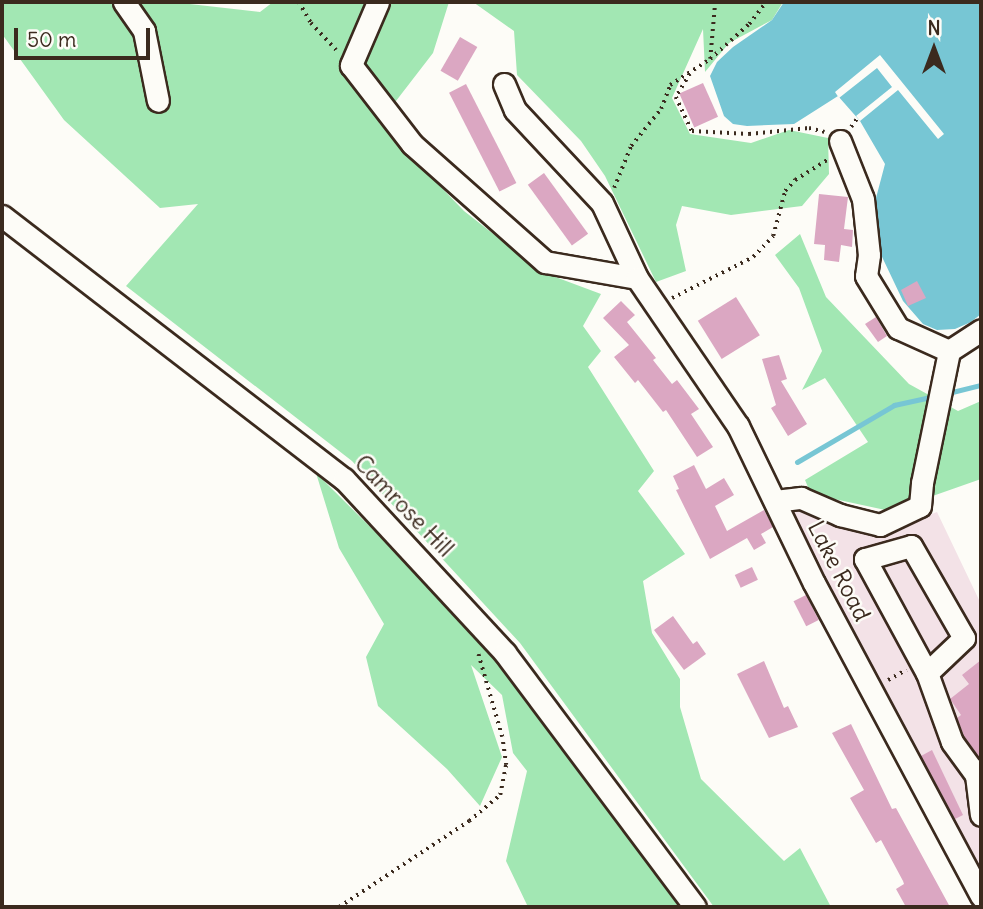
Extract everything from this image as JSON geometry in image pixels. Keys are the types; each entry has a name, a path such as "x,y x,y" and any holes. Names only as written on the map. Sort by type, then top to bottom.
{"street":[{"path":"124,2 145,31 158,101"},
{"path":"378,2 351,65 412,145 545,262 637,278"},
{"name":"Lake Road","path":"504,84 516,110 602,203 637,278 658,305 738,426 814,583 981,896"},
{"path":"845,143 863,199 869,255 866,276 898,328 949,351"},
{"name":"Camrose Hill","path":"2,215 344,479 505,653 695,907"},
{"path":"775,500 801,498 840,515 880,525 920,506 922,483 949,351 981,330"},
{"path":"924,667 964,638 911,547 865,559 924,667 952,742 979,772 981,815"}],"path":[{"path":"299,2 311,23 351,65"},
{"path":"710,59 715,2"},
{"path":"602,203 619,182 631,146 662,109 670,85 710,59 749,24 766,2"},
{"path":"692,71 676,97 692,131 749,134 809,128 833,134 845,143"},
{"path":"658,305 753,257 773,236 785,191 795,180 845,143 858,117"},
{"path":"339,907 469,821 500,795 506,765 502,737 475,642"},
{"path":"871,689 924,667"}],"shaded area":[{"path":"797,504 891,529 937,512 981,604 981,881 868,660 788,513"}],"green space":[{"path":"2,2 172,2 260,12 273,2 449,2 433,53 379,123 464,211 542,272 601,294 583,326 601,351 588,367 654,471 638,491 685,554 643,581 652,633 680,679 680,707 701,779 784,861 800,848 831,907 714,907 520,643 352,461 126,286 198,204 160,208 64,120 2,34"},
{"path":"473,2 783,2 772,20 729,43 705,72 703,29 672,98 690,134 751,143 789,130 828,138 829,174 802,206 731,215 682,206 676,225 686,271 656,282 605,176 581,141 517,75 514,31"},
{"path":"800,234 826,297 909,384 958,411 981,401 981,479 890,511 811,494 805,480 868,442 825,378 802,390 822,351 799,288 775,255"},
{"path":"316,473 502,658 679,907 528,907 506,861 527,771 513,753 502,695 471,665 502,757 480,806 447,769 378,706 366,657 384,624 339,548"}],"water":[{"path":"784,2 981,2 981,314 971,322 955,329 937,330 923,324 903,301 874,240 872,213 885,164 860,121 838,96 794,124 747,126 733,124 724,116 710,76 717,62 733,47 772,20"}],"pier":[{"path":"880,55 944,134 938,139 898,90 860,121 856,116 892,87 877,68 839,98 835,92"}],"building":[{"path":"460,37 477,47 458,81 440,71"},
{"path":"703,83 718,117 694,127 679,94"},
{"path":"466,84 516,183 499,192 449,93"},
{"path":"544,173 588,234 572,245 528,185"},
{"path":"819,194 848,197 844,229 853,230 852,247 841,245 839,262 824,260 825,245 814,244"},
{"path":"917,281 926,298 908,306 901,290"},
{"path":"736,297 760,335 722,359 698,321"},
{"path":"621,301 635,315 627,322 656,358 653,360 672,384 677,380 699,409 691,414 713,447 697,457 666,410 663,412 638,380 635,383 614,357 629,345 603,318"},
{"path":"876,317 887,336 878,342 865,324"},
{"path":"779,355 787,379 781,381 807,424 788,436 771,408 776,405 762,359"},
{"path":"694,465 706,489 724,478 734,495 715,506 727,531 764,510 773,527 761,534 766,543 754,550 747,538 710,559 676,490 679,489 673,476"},
{"path":"752,567 758,580 741,588 735,575"},
{"path":"806,595 819,620 806,626 794,601"},
{"path":"673,616 693,644 697,641 706,654 684,670 654,630"},
{"path":"981,660 979,757 964,736 957,718 961,715 950,699 969,684 962,675"},
{"path":"764,661 784,708 788,706 798,727 769,738 737,674"},
{"path":"851,724 892,809 896,808 950,907 906,907 896,889 904,884 903,881 881,840 876,843 850,798 864,790 832,733"},
{"path":"932,750 963,815 955,819 921,756"}],"waterway":[{"path":"944,394 981,385"},
{"path":"797,462 894,405 935,396"}]}
